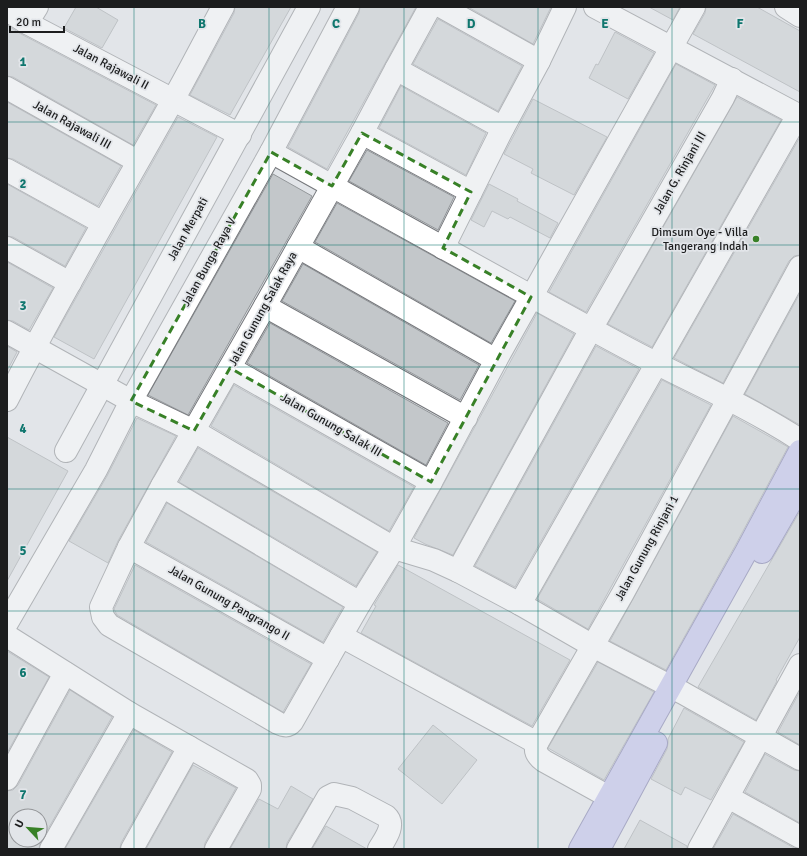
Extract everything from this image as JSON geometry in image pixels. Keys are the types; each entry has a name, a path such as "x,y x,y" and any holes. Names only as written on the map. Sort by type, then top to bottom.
{"main road":[{"path":"599,849 677,690 800,451"},
{"path":"580,849 609,797 677,690 800,486"}],"street":[{"path":"7,400 34,347 137,161 173,100 223,7"},
{"name":"Jalan Merpati","path":"66,451 309,7"},
{"name":"Jalan Bunga Raya V","path":"7,623 96,470 131,402 271,152 348,7"},
{"name":"Jalan Gunung Salak Raya","path":"328,659 292,722 289,725 284,726 278,724 109,625 101,612 103,602 162,486 194,432 362,133 430,7"},
{"path":"442,7 539,60"},
{"path":"443,248 565,7"},
{"path":"520,604 799,116 595,7"},
{"path":"328,659 394,548 466,418 496,360 694,7"},
{"path":"786,7 800,16"},
{"name":"Jalan Rajawali II","path":"7,10 32,15 173,100 240,135"},
{"path":"396,69 503,128"},
{"name":"Jalan G. Rinjani III","path":"458,571 591,329 723,98 732,79"},
{"name":"Jalan Rajawali III","path":"7,88 137,161"},
{"path":"362,133 471,192"},
{"path":"271,152 531,297 657,364 728,398 800,440"},
{"path":"7,170 103,223"},
{"path":"298,247 496,360"},
{"path":"7,248 70,283"},
{"name":"Jalan Gunung Rinjani 1","path":"537,743 624,593 800,267"},
{"path":"265,306 466,418"},
{"path":"7,332 131,402 194,432 394,548 434,560 458,571 520,604 593,646 677,690 800,759"},
{"name":"Jalan Gunung Salak III","path":"230,368 431,482"},
{"path":"162,486 360,603"},
{"name":"Jalan Gunung Pangrango II","path":"130,547 328,659"},
{"path":"7,636 129,713 188,748 247,780 250,785 250,789 216,849"},
{"path":"341,636 537,743 536,751 540,758 609,797"},
{"path":"7,779 65,673"},
{"path":"699,849 761,737 797,678"},
{"path":"51,849 129,713"},
{"path":"132,849 188,748"},
{"path":"298,849 328,797 334,794 352,798 390,819 391,824 388,834 379,849"},
{"path":"728,797 800,838"}],"highlighted area":[{"path":"362,133 471,192 443,248 531,297 431,482 230,368 194,431 131,401 271,152 332,186"}],"building":[{"path":"76,7 96,7 118,20 102,48 64,28"},
{"path":"235,7 291,7 230,115 190,95 234,13"},
{"path":"360,7 416,7 327,169 288,147 359,13"},
{"path":"468,7 551,7 533,44"},
{"path":"649,7 680,7 673,20"},
{"path":"706,7 757,7 800,31 800,92 693,34 705,13"},
{"path":"438,19 522,66 498,111 413,64"},
{"path":"7,25 21,34 156,105 133,145 13,77 7,76"},
{"path":"615,32 654,53 628,99 589,78 596,64 598,65"},
{"path":"676,64 715,85 586,312 549,292"},
{"path":"401,86 486,133 466,175 379,128"},
{"path":"737,97 781,120 652,347 608,324"},
{"path":"533,99 607,137 574,195 531,173 533,169 504,154"},
{"path":"7,102 121,166 98,206 13,159 7,158"},
{"path":"178,117 217,137 94,359 54,337"},
{"path":"800,137 800,255 794,256 789,261 723,383 674,358"},
{"path":"367,150 454,197 438,230 349,181"},
{"path":"273,174 312,196 188,415 148,395"},
{"path":"7,184 86,228 65,266 13,237 7,236"},
{"path":"489,184 518,199 517,201 558,223 550,238 510,217 508,219 492,211 484,227 471,220"},
{"path":"337,203 515,301 491,343 315,242"},
{"path":"7,262 53,288 29,330 13,321 7,320"},
{"path":"303,264 479,365 460,400 282,301"},
{"path":"800,293 800,425 745,394"},
{"path":"537,313 574,334 453,555 425,544 414,538"},
{"path":"270,323 448,423 426,465 247,363"},
{"path":"7,346 17,352 7,371"},
{"path":"596,346 639,369 515,587 475,566"},
{"path":"662,380 711,405 588,629 537,599"},
{"path":"234,385 414,487 389,531 211,426"},
{"path":"733,416 788,447 666,670 610,641"},
{"path":"137,418 176,436 118,541 108,563 69,541 107,476"},
{"path":"7,437 68,471 7,581"},
{"path":"198,448 377,552 356,586 179,482"},
{"path":"167,503 343,607 323,642 146,542"},
{"path":"800,511 800,637 756,720 698,687"},
{"path":"135,565 311,664 283,712 117,615 114,609"},
{"path":"398,565 570,660 532,726 361,633 376,606 374,605"},
{"path":"7,651 49,677 7,753"},
{"path":"598,662 654,692 604,780 548,748"},
{"path":"70,690 112,717 48,829 48,808 8,808 8,848 39,849 7,849 7,791 13,790 18,785"},
{"path":"799,693 800,694 800,745 778,732"},
{"path":"684,708 744,742 711,800 685,787 681,795 651,779 667,749 668,739"},
{"path":"433,725 477,760 442,804 398,769"},
{"path":"134,730 172,752 121,843 120,849 65,849"},
{"path":"765,754 794,770 800,771 800,823 745,792"},
{"path":"193,765 236,788 205,843 204,849 146,849"},
{"path":"291,786 313,799 287,843 286,849 230,849 259,799 278,809"},
{"path":"733,814 794,848 798,849 713,849"},
{"path":"640,820 687,846 687,849 624,849"},
{"path":"326,826 367,849 312,849"}],"place":[{"name":"Dimsum Oye - Villa Tangerang Indah","path":"756,239"}]}
